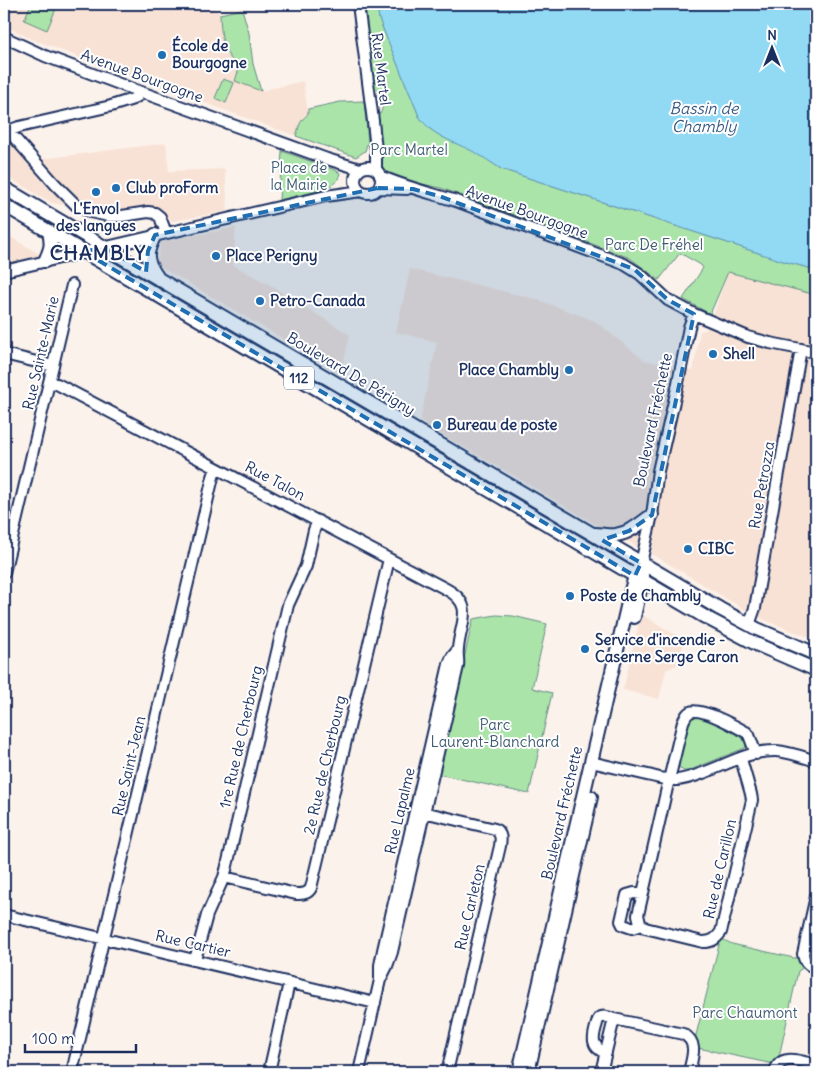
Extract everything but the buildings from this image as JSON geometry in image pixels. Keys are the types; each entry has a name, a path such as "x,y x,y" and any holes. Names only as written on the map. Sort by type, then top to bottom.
{"main road":[{"name":"Boulevard De Périgny","path":"4,188 749,625 816,654"},
{"name":"Boulevard De Périgny","path":"4,205 638,578 730,630 816,670"},
{"path":"45,261 52,244 49,231"},
{"path":"159,280 150,266 147,256 148,249 161,234"},
{"path":"592,534 620,534 652,515"},
{"name":"Boulevard Fréchette","path":"528,1072 595,763 641,563"},
{"name":"Boulevard Fréchette","path":"519,1072 552,926 595,763"}],"street":[{"name":"Rue Martel","path":"358,4 378,173"},
{"name":"Avenue Bourgogne","path":"4,37 36,52 140,92 327,159 362,168"},
{"path":"6,128 15,128 96,110 137,97 140,92"},
{"path":"6,128 64,193 80,207 94,214 109,216 155,213 160,216 161,234"},
{"name":"Rue Martel","path":"362,168 374,138"},
{"name":"Avenue Bourgogne","path":"327,159 355,180"},
{"path":"4,270 326,196 361,191 370,192 378,188 381,182 378,173 370,167 362,168 356,174 357,187 361,191"},
{"name":"Avenue Bourgogne","path":"378,173 413,189 456,201 624,264 640,274 672,302 694,314 748,337 816,352"},
{"path":"326,196 355,180"},
{"name":"Avenue Bourgogne","path":"378,188 413,189"},
{"name":"Rue Sainte-Marie","path":"4,573 72,286"},
{"name":"Boulevard Fréchette","path":"641,563 652,515 658,471 689,327 694,314"},
{"name":"Rue Petrozza","path":"749,625 756,608 801,349"},
{"path":"4,354 53,366"},
{"name":"Rue Talon","path":"49,382 57,384 455,595 464,607 463,625"},
{"name":"Rue Saint-Jean","path":"72,1072 216,468"},
{"name":"1re Rue de Cherbourg","path":"195,960 207,915 224,877 286,612 306,566 314,530 318,521"},
{"name":"2e Rue de Cherbourg","path":"224,877 296,894 306,893 311,888 389,559"},
{"name":"Rue Lapalme","path":"359,1072 380,980 390,958 420,812 458,666 457,650 463,625"},
{"path":"641,925 638,917 669,780 686,716 692,712 699,711 746,732 756,754"},
{"path":"595,763 676,780 756,754 783,752 816,761"},
{"name":"Rue de Carillon","path":"643,894 634,893 627,895 621,921 622,924 629,928 641,925 648,929 703,942 715,939 721,932 752,800 741,758"},
{"name":"Rue Carleton","path":"420,812 495,829 501,836 447,1072"},
{"path":"816,896 803,954 809,966 816,968"},
{"name":"Rue Cartier","path":"4,915 375,1003"},
{"path":"269,1072 289,983"},
{"path":"606,1053 597,1048 593,1040 598,1020 602,1016 687,1036 692,1042 693,1049 689,1072"},
{"path":"601,1072 614,1019"},
{"path":"775,1072 778,1064 787,1060 816,1066"}],"highlighted area":[{"path":"378,188 413,189 439,196 634,269 668,300 694,314 652,515 629,531 602,540 641,563 635,576 84,252 104,247 146,272 148,251 155,235"}],"shaded area":[{"name":"École de Bourgogne","path":"4,4 213,4 214,10 220,13 242,9 249,33 253,64 261,91 303,81 308,112 307,117 302,120 296,136 86,60 27,37 4,25"},
{"path":"4,136 32,167 42,159 166,143 169,171 225,169 228,211 173,221 155,207 111,212 52,203 4,175"},
{"path":"236,227 233,265 270,285 350,335 341,373 156,264 161,242"},
{"path":"4,233 41,255 4,264"},
{"path":"410,269 536,299 595,321 644,360 693,371 700,331 706,330 728,272 816,295 816,640 767,621 745,610 657,557 600,527 420,421 437,342 396,332"},
{"path":"641,614 684,641 679,664 666,670 659,699 623,690"}],"green space":[{"path":"31,4 58,4 47,30 24,20"},
{"name":"Parc De Fréhel","path":"363,4 377,4 379,19 419,116 435,133 475,152 501,169 783,261 816,270 816,295 728,272 710,314 683,299 703,268 680,253 659,280 630,258 441,188 398,179 384,173 380,164 377,116 381,112 383,100 382,94 373,88"},
{"path":"242,9 249,33 253,64 261,91 235,81 240,66 229,56 223,43 220,14"},
{"path":"223,79 234,83 226,103 215,98"},
{"path":"364,101 368,141 365,151 356,157 296,136 300,123 307,114 308,109 340,102"},
{"name":"Place de la Mairie","path":"282,151 335,170 340,173 338,180 327,189 279,200"},
{"name":"Parc Laurent-Blanchard","path":"496,615 513,616 547,624 532,688 552,693 529,794 438,774 473,619"},
{"path":"694,717 702,717 745,737 747,744 745,748 688,771 683,771 679,767 678,761 687,722"},
{"name":"Parc Chaumont","path":"722,939 732,944 799,958 804,967 798,971 779,1057 773,1064 698,1048 695,1039"}],"water":[{"name":"Bassin de Chambly","path":"377,4 816,4 816,270 783,261 501,169 474,152 437,134 419,116 379,19"}],"place":[{"name":"École de Bourgogne","path":"162,55"},
{"name":"Club proForm","path":"116,188"},
{"name":"L'Envol des langues","path":"96,192"},
{"name":"Place Perigny","path":"216,256"},
{"name":"Petro-Canada","path":"260,301"},
{"name":"Shell","path":"713,354"},
{"name":"Place Chambly","path":"569,370"},
{"name":"Bureau de poste","path":"437,425"},
{"name":"CIBC","path":"688,549"},
{"name":"Poste de Chambly","path":"570,596"},
{"name":"Service d'incendie - Caserne Serge Caron","path":"585,649"}],"district":[{"name":"CHAMBLY","path":"98,253"}],"park label":[{"name":"Parc Martel","path":"409,150"}]}
